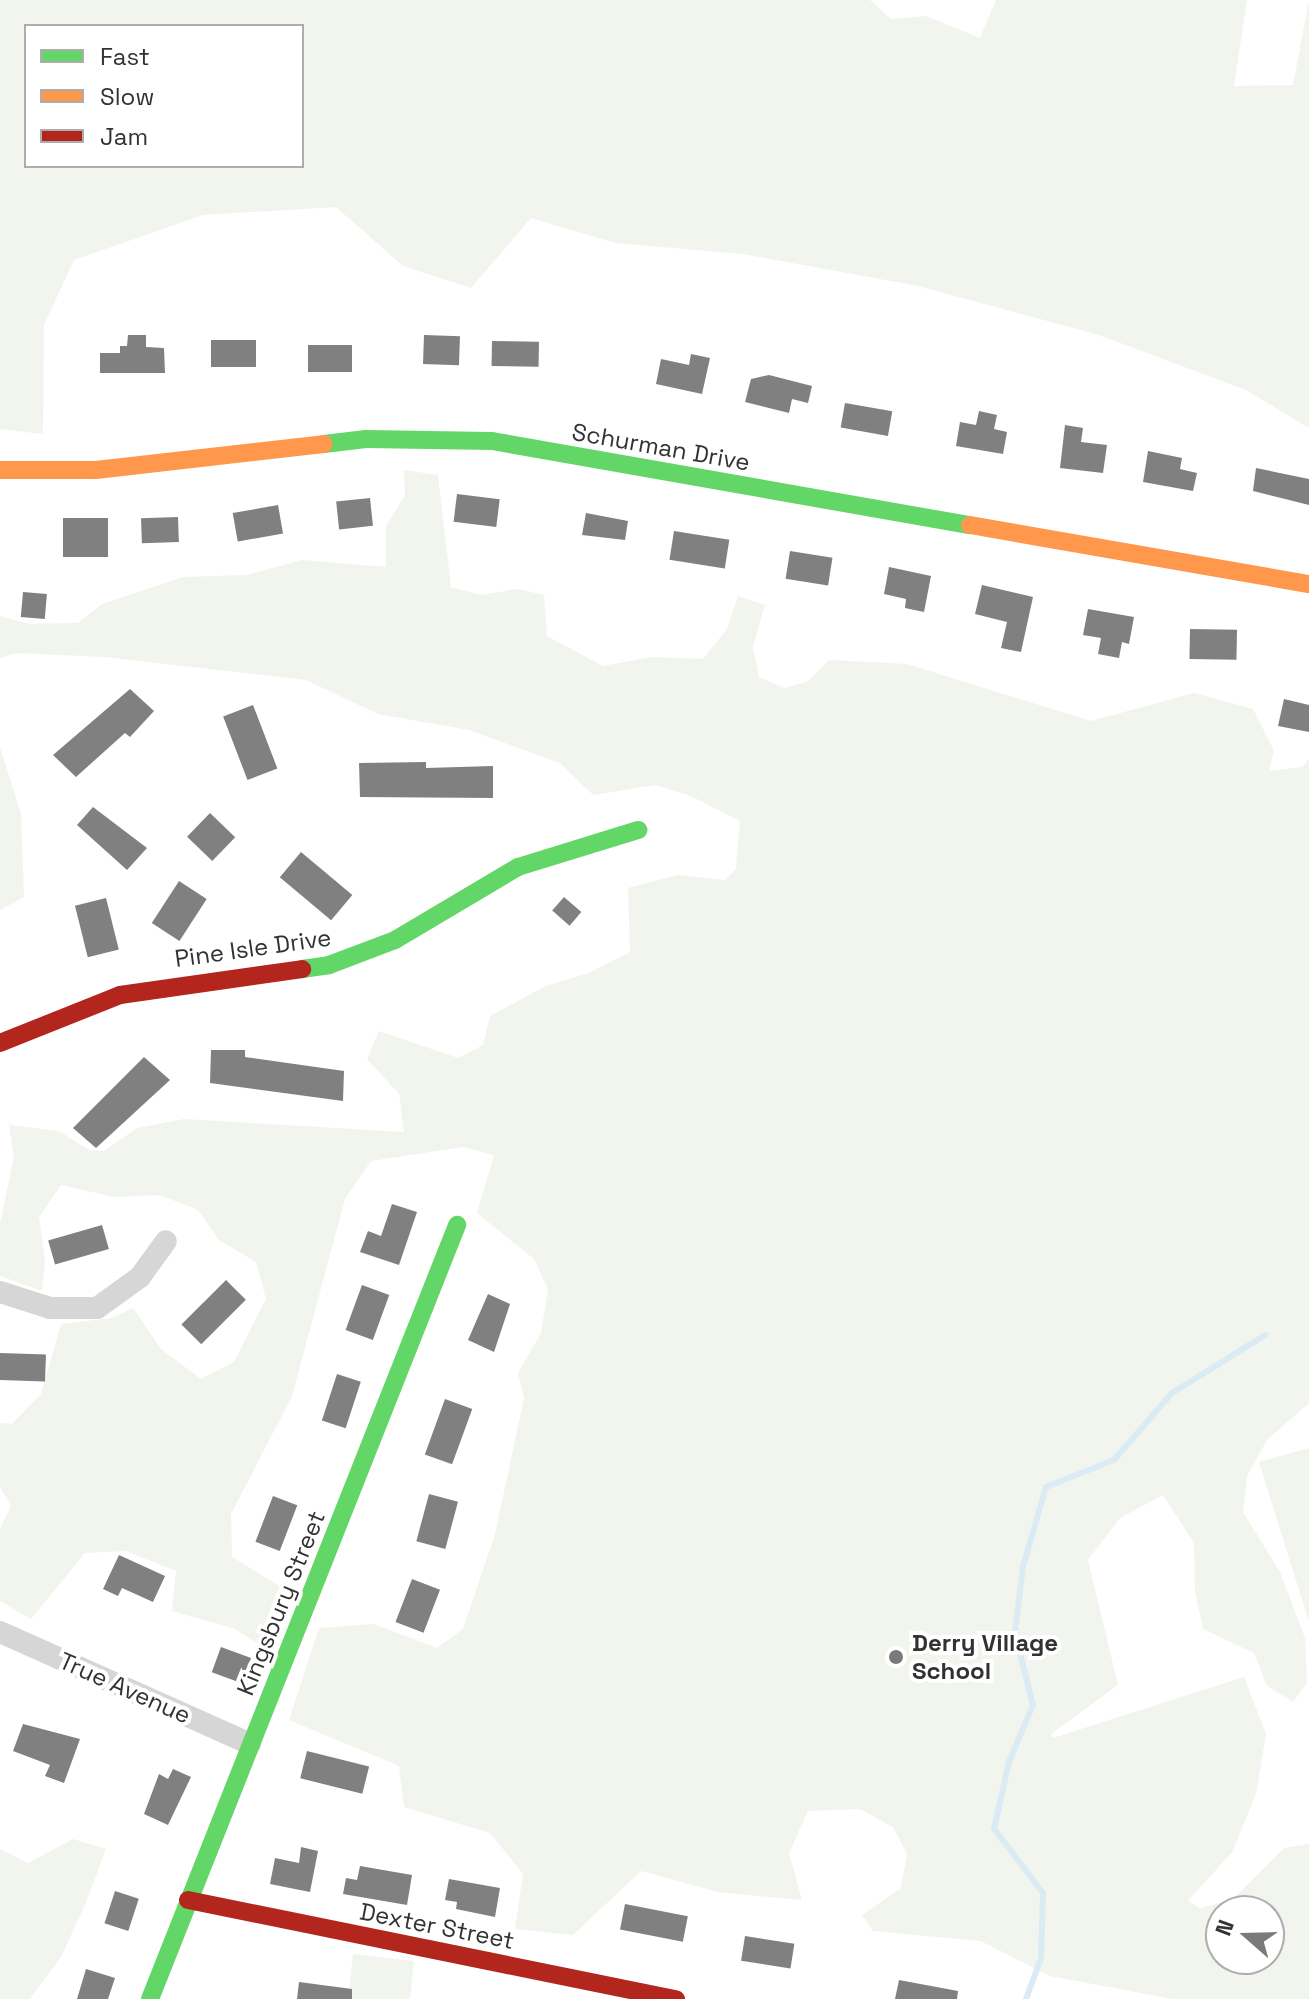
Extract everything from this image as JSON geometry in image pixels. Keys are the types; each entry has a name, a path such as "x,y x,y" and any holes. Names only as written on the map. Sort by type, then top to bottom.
{"street":[{"name":"Schurman Drive","path":"0,470 96,470 366,439 492,441 1309,584"},
{"name":"Pine Isle Drive","path":"0,1043 120,995 329,965 374,950 518,867 638,830"},
{"name":"Kingsbury Street","path":"150,1999 457,1225"},
{"path":"0,1292 50,1308 97,1308 118,1298 140,1277 166,1241"},
{"name":"True Avenue","path":"0,1632 250,1744"},
{"name":"Dexter Street","path":"188,1900 676,1999"}],"shaded area":[{"path":"0,0 870,0 891,19 926,16 980,38 996,0 1247,0 1234,86 1293,85 1309,0 1309,428 1246,390 1099,335 918,286 743,254 615,243 531,218 471,288 403,266 336,207 203,215 74,260 44,325 43,434 0,429"},
{"path":"404,470 438,475 451,587 480,595 518,589 544,595 547,636 603,666 651,657 703,659 727,629 738,596 765,605 753,647 759,677 784,688 807,682 829,660 907,664 1091,721 1194,693 1253,709 1274,751 1269,771 1302,767 1309,759 1309,1403 1267,1440 1247,1476 1243,1512 1280,1572 1305,1638 1307,1683 1293,1702 1267,1686 1254,1653 1203,1629 1195,1591 1194,1543 1163,1495 1120,1518 1088,1560 1118,1685 1051,1734 1053,1738 1244,1677 1266,1734 1256,1794 1232,1852 1188,1901 1200,1908 1205,1907 1205,1975 1285,1975 1285,1895 1237,1895 1284,1848 1309,1844 1309,1999 1173,1999 1050,1976 981,1941 873,1931 862,1915 901,1888 907,1854 893,1827 860,1809 808,1811 789,1853 802,1900 718,1892 641,1871 573,1935 515,1929 523,1874 490,1833 404,1807 399,1766 289,1720 319,1628 374,1624 437,1648 463,1629 495,1534 524,1398 518,1373 541,1333 548,1289 534,1259 477,1213 494,1155 463,1147 371,1161 345,1199 292,1396 231,1514 232,1557 292,1594 266,1649 235,1629 172,1611 176,1571 126,1551 85,1553 31,1619 0,1601 0,1529 11,1506 0,1487 0,1423 12,1424 41,1394 61,1324 112,1318 133,1308 161,1349 201,1379 234,1362 266,1299 256,1262 219,1240 198,1210 160,1195 114,1197 61,1185 39,1217 45,1261 42,1291 0,1276 0,1224 14,1157 9,1125 59,1131 89,1150 104,1151 137,1128 184,1119 404,1132 399,1094 367,1059 379,1031 458,1058 483,1045 490,1016 546,986 589,973 630,952 628,888 678,875 725,880 736,869 740,821 691,796 655,785 593,795 560,763 469,730 378,714 306,680 105,657 17,653 0,658 0,616 30,624 78,623 102,604 183,577 247,575 302,560 386,567 386,526 405,495"},
{"path":"0,747 21,814 24,897 0,910"},
{"path":"1309,1448 1309,1622 1259,1462"},
{"path":"73,1839 106,1849 61,1957 30,1999 0,1999 0,1849 28,1863"},
{"path":"353,1954 414,1961 410,1999 348,1999"}],"building":[{"path":"128,335 146,335 146,347 164,348 165,373 100,373 100,353 120,353 120,346 127,346"},
{"path":"424,335 460,336 459,365 423,364"},
{"path":"211,340 256,340 256,367 211,367"},
{"path":"492,341 539,342 539,367 492,366"},
{"path":"308,345 352,345 352,372 308,372"},
{"path":"691,354 710,358 702,394 656,384 661,359 689,365"},
{"path":"769,375 812,386 808,403 792,399 789,413 745,402 751,379"},
{"path":"845,403 892,411 888,436 841,428"},
{"path":"979,411 997,415 994,429 1007,432 1003,454 956,446 960,422 976,425"},
{"path":"1065,425 1083,428 1081,442 1107,445 1103,473 1060,468"},
{"path":"1148,451 1182,458 1180,469 1197,473 1193,491 1143,482"},
{"path":"1256,468 1309,479 1309,505 1253,491"},
{"path":"457,494 500,499 496,527 454,522"},
{"path":"370,498 373,526 339,529 336,502"},
{"path":"278,505 283,534 238,542 233,513"},
{"path":"586,513 628,521 625,540 582,535"},
{"path":"178,517 179,542 142,543 141,518"},
{"path":"63,518 108,518 108,557 63,557"},
{"path":"674,531 729,540 725,568 669,560"},
{"path":"790,551 832,558 828,585 786,579"},
{"path":"889,567 931,576 924,612 905,608 906,599 884,594"},
{"path":"982,585 1033,597 1021,652 1001,648 1007,622 975,614"},
{"path":"23,592 47,594 45,619 21,617"},
{"path":"1088,609 1134,617 1129,644 1122,642 1119,658 1098,654 1101,638 1083,635"},
{"path":"1190,629 1237,630 1236,660 1189,659"},
{"path":"130,689 154,711 130,737 125,733 76,777 53,755"},
{"path":"1284,699 1309,705 1309,732 1278,726"},
{"path":"253,705 277,768 247,780 223,716"},
{"path":"426,762 426,768 493,766 493,798 360,797 359,763"},
{"path":"93,807 147,848 127,870 77,825"},
{"path":"210,813 235,837 212,861 187,837"},
{"path":"301,852 352,895 331,920 280,877"},
{"path":"179,881 207,899 179,941 152,923"},
{"path":"564,897 581,912 570,926 552,911"},
{"path":"106,898 119,949 88,957 75,906"},
{"path":"211,1050 245,1050 245,1057 344,1071 343,1101 210,1083"},
{"path":"144,1057 170,1080 96,1148 73,1128"},
{"path":"392,1204 417,1212 399,1265 360,1252 368,1231 381,1236"},
{"path":"102,1225 109,1249 55,1264 48,1240"},
{"path":"226,1280 246,1300 201,1344 181,1325"},
{"path":"362,1285 389,1295 373,1340 346,1330"},
{"path":"488,1294 510,1304 494,1352 468,1340"},
{"path":"0,1353 46,1355 45,1382 0,1380"},
{"path":"337,1374 361,1382 346,1428 322,1421"},
{"path":"445,1399 472,1409 452,1464 425,1454"},
{"path":"429,1494 458,1502 445,1549 416,1541"},
{"path":"273,1496 297,1505 280,1551 255,1542"},
{"path":"119,1555 165,1576 153,1602 122,1588 118,1596 103,1589"},
{"path":"412,1579 440,1590 424,1633 396,1622"},
{"path":"221,1647 251,1658 242,1683 212,1672"},
{"path":"23,1724 80,1739 64,1783 45,1776 50,1765 13,1751"},
{"path":"307,1751 369,1766 362,1794 300,1778"},
{"path":"173,1769 191,1777 168,1825 144,1814 159,1774 168,1779"},
{"path":"301,1847 318,1851 310,1892 270,1884 275,1858 299,1863"},
{"path":"360,1866 412,1875 407,1905 343,1894 346,1878 357,1880"},
{"path":"449,1879 500,1888 495,1917 456,1909 457,1902 445,1900"},
{"path":"115,1891 139,1899 128,1931 104,1923"},
{"path":"625,1904 688,1916 683,1942 620,1930"},
{"path":"745,1936 794,1944 790,1969 741,1961"},
{"path":"86,1969 115,1978 108,1999 77,1999"},
{"path":"899,1980 958,1991 957,1999 895,1999"},
{"path":"299,1982 352,1989 352,1999 297,1999"}],"waterway":[{"path":"1026,1999 1041,1958 1043,1893 994,1829 1009,1762 1033,1705 1015,1632 1023,1567 1046,1487 1114,1460 1172,1393 1265,1335"}],"traffic: fast":[{"path":"324,444 366,439 492,441 970,525"},
{"path":"302,969 329,965 395,940 518,867 638,830"},
{"path":"150,1999 457,1225"}],"traffic: slow":[{"path":"0,470 96,470 324,444"},
{"path":"970,525 1309,584"}],"traffic: jam":[{"path":"0,1043 120,995 302,969"},
{"path":"188,1900 676,1999"}],"place":[{"name":"Derry Village School","path":"896,1657"}]}
